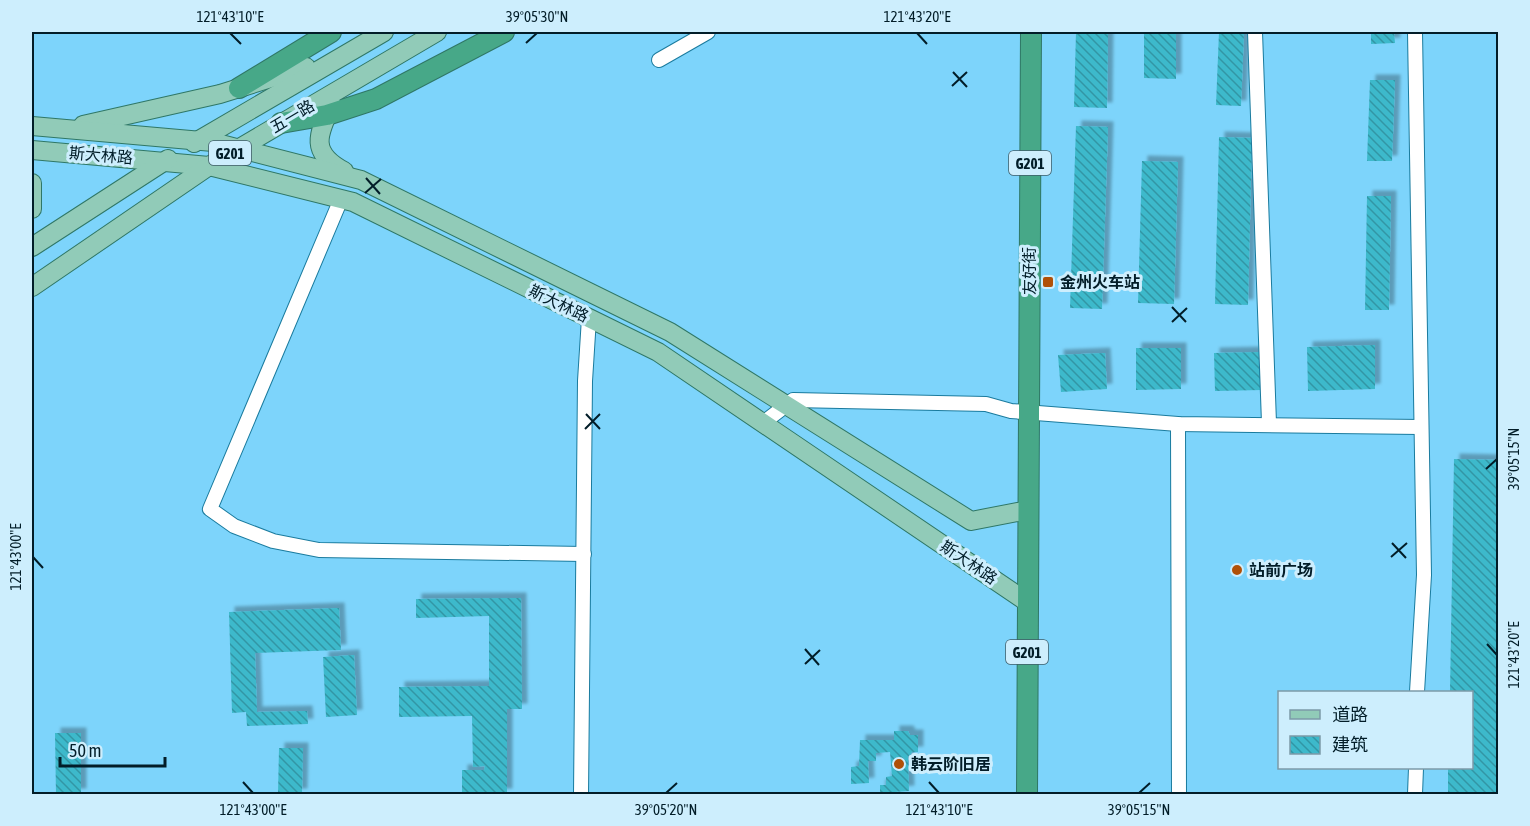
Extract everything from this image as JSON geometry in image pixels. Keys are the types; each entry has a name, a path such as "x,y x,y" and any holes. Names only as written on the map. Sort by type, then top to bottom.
{"highway":[{"path":"239,88 331,32"},
{"path":"281,123 327,115 376,99 504,32"},
{"name":"友好街","path":"1028,510 1031,32"},
{"name":"G201","path":"1027,795 1028,510"}],"main road":[{"path":"32,247 165,161 336,57 384,32"},
{"name":"五一路","path":"32,287 209,166 437,32"},
{"path":"66,129 239,88 336,57"},
{"path":"339,88 320,130 320,151 328,163 361,180"},
{"name":"斯大林路","path":"32,126 198,141 361,180 670,332 971,521 1028,510"},
{"name":"斯大林路","path":"32,150 209,166 353,202 658,352 1027,602"},
{"path":"32,183 32,209"}],"street":[{"path":"659,60 708,32"},
{"path":"1255,32 1269,423"},
{"path":"1415,32 1424,575 1417,691"},
{"path":"341,199 210,509 234,526 273,542 319,550 584,554"},
{"path":"581,795 585,381 589,318"},
{"path":"763,423 793,400 986,404 1011,411 1178,424 1269,423 1421,427"},
{"path":"1178,424 1179,795"},
{"path":"1415,795 1416,769"}],"building":[{"path":"1076,32 1108,32 1107,108 1074,107"},
{"path":"1144,32 1176,32 1176,79 1144,78"},
{"path":"1219,32 1244,32 1241,106 1216,105"},
{"path":"1371,32 1394,32 1395,43 1371,44"},
{"path":"1370,80 1395,80 1392,161 1367,161"},
{"path":"1076,126 1108,127 1102,309 1070,308"},
{"path":"1219,137 1252,138 1248,305 1215,304"},
{"path":"1142,161 1178,162 1174,304 1138,303"},
{"path":"1367,196 1391,196 1389,310 1365,310"},
{"path":"1375,345 1375,389 1308,391 1307,347"},
{"path":"1136,348 1181,348 1181,389 1136,390"},
{"path":"1261,352 1262,390 1215,391 1214,353"},
{"path":"1105,353 1107,389 1061,392 1058,355"},
{"path":"1454,459 1498,460 1498,794 1448,794 1448,769 1473,769 1473,691 1450,691"},
{"path":"521,598 522,709 507,709 507,794 462,794 462,770 484,770 485,766 473,767 472,716 399,717 399,687 489,686 489,616 416,618 416,599"},
{"path":"339,608 341,650 255,653 257,712 307,711 308,724 247,726 246,712 232,713 229,612"},
{"path":"354,655 357,715 326,717 323,657"},
{"name":"韩云阶旧居","path":"894,731 908,731 910,735 918,735 918,752 912,752 908,757 909,791 880,793 880,785 886,785 886,777 892,776 890,752 876,753 876,761 868,761 869,783 851,784 851,767 859,766 860,740 894,740"},
{"path":"55,733 81,733 81,794 56,794"},
{"path":"279,748 303,748 302,794 278,794"}],"place":[{"name":"金州火车站","path":"1048,282"},
{"name":"站前广场","path":"1237,570"},
{"name":"韩云阶旧居","path":"899,764"}]}
